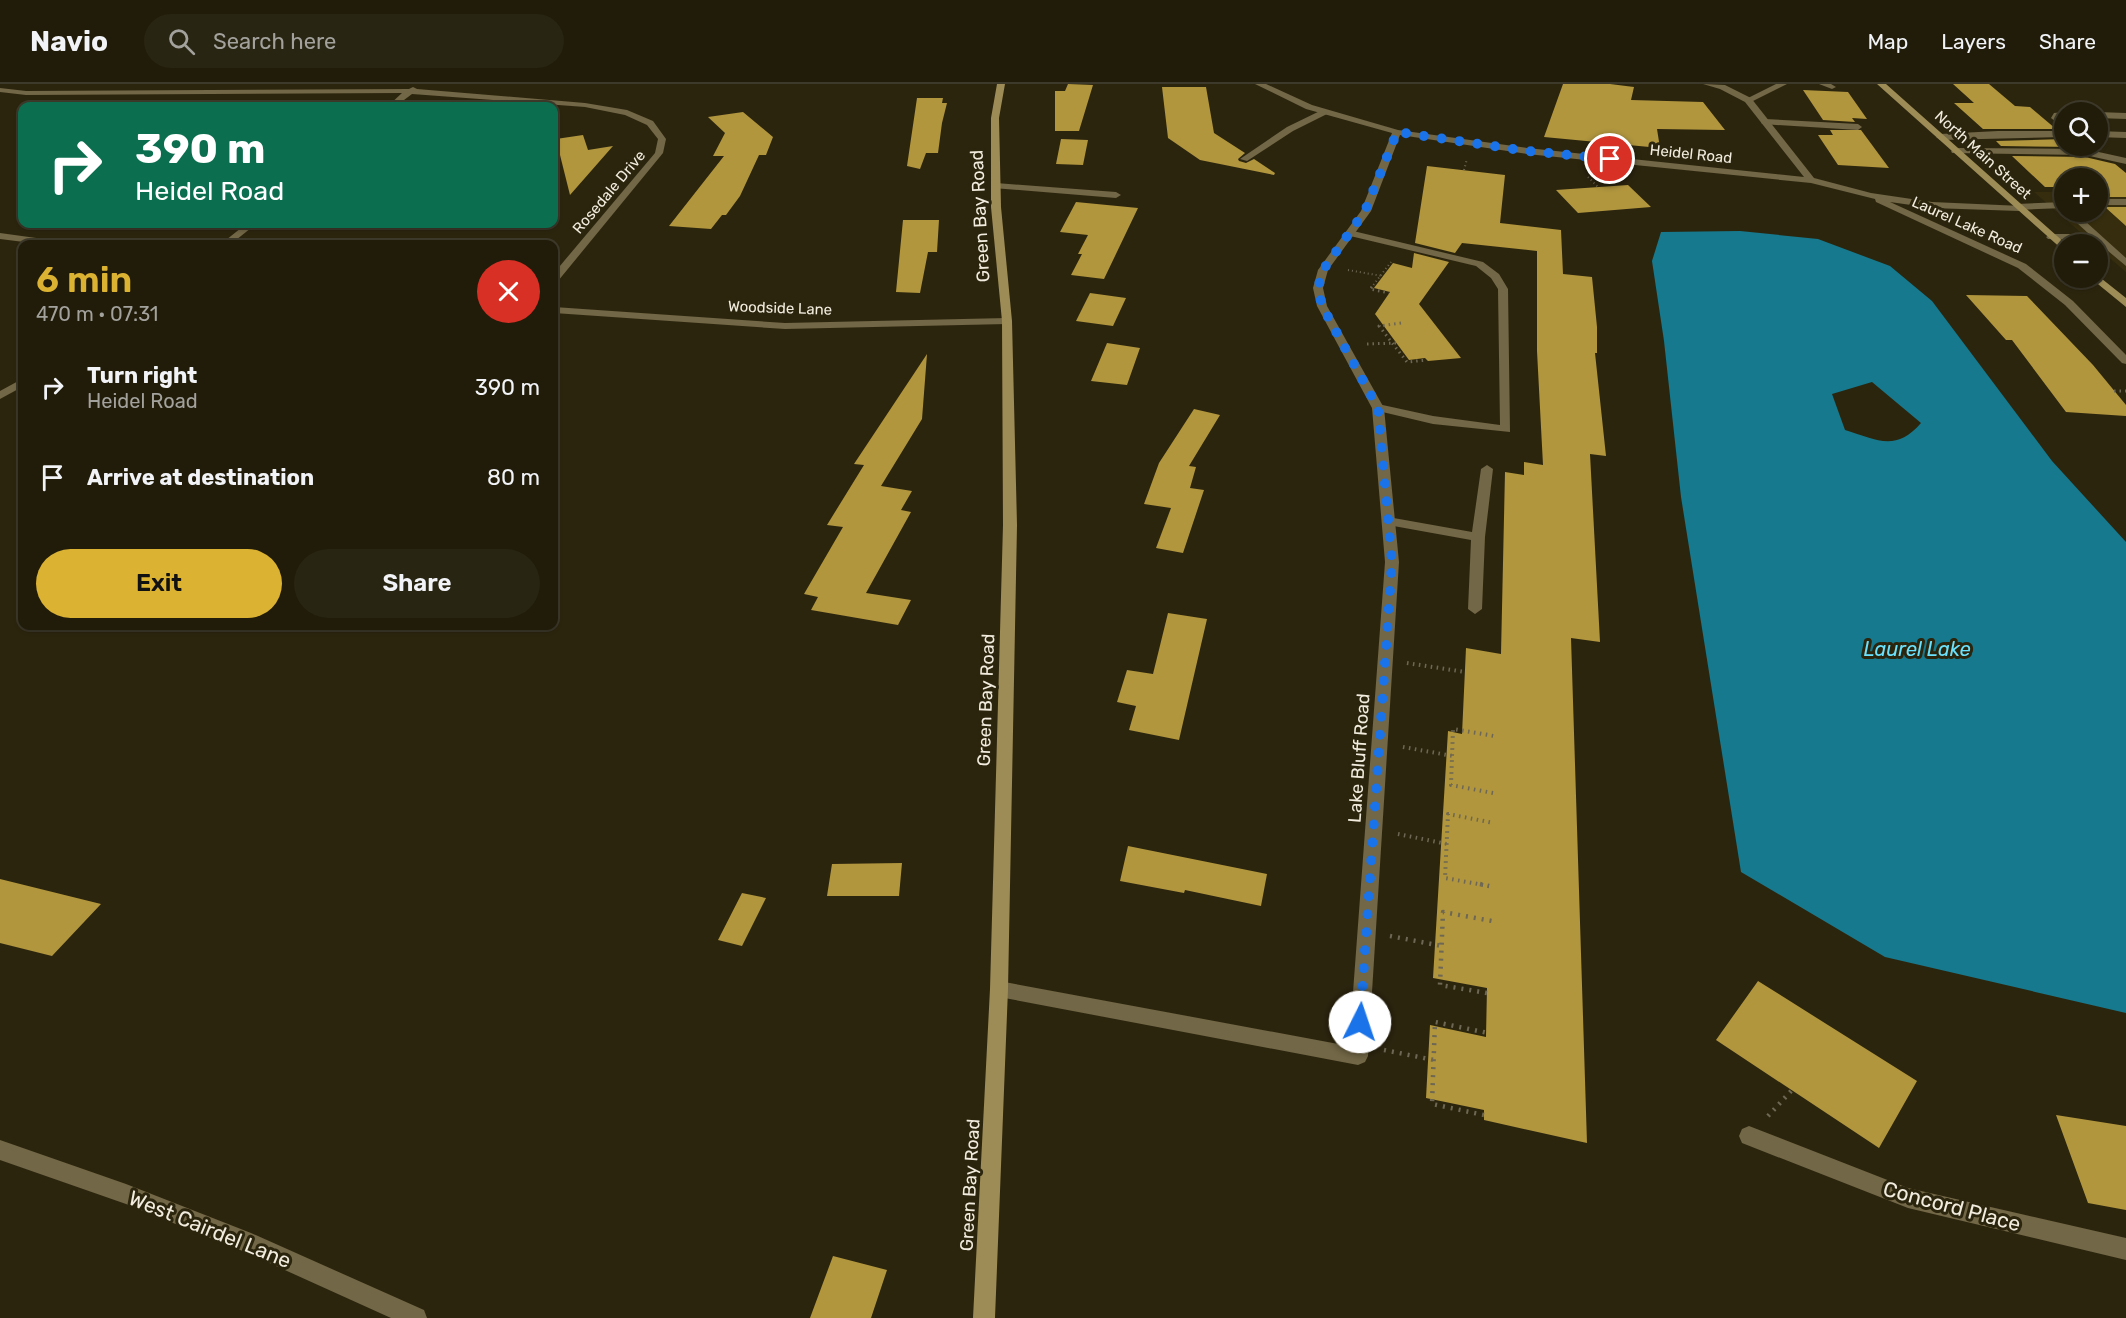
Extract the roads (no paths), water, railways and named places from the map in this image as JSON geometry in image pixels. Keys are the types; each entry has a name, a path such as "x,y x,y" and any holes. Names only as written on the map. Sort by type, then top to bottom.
{"street":[{"path":"141,93 158,84"},
{"path":"397,102 421,84"},
{"name":"Green Bay Road","path":"984,1318 999,989 1011,525 1006,321 996,186 995,118 1001,84"},
{"name":"Heidel Road","path":"1259,84 1278,89 1324,112 1397,132 1527,151 1811,180 1871,196 1932,205 2054,207"},
{"path":"1707,84 1722,87 1748,100 1811,180"},
{"path":"1748,100 1783,84"},
{"name":"North Main Street","path":"1881,84 2054,240"},
{"name":"Rosedale Drive","path":"0,90 26,93 410,91 548,102"},
{"name":"Rosedale Drive","path":"558,103 627,113 650,123 662,139 659,153 558,274"},
{"path":"1244,159 1290,129 1324,112"},
{"path":"2108,116 2126,116"},
{"path":"1765,122 1858,127"},
{"name":"Lake Bluff Road","path":"999,989 1358,1056 1392,562 1378,408 1322,306 1318,288 1327,266 1365,211 1397,132"},
{"path":"1940,137 2054,134"},
{"path":"2108,134 2126,135"},
{"path":"1955,151 2085,152 2126,161"},
{"path":"996,186 1116,195"},
{"name":"Laurel Lake Road","path":"1871,196 2022,266 2069,303 2126,361"},
{"path":"2108,202 2126,202"},
{"path":"2082,222 2095,234"},
{"path":"231,240 246,228"},
{"path":"1349,233 1479,264 1495,276 1503,289 1506,429 1433,420 1378,408"},
{"path":"0,236 29,240"},
{"path":"2108,246 2126,263"},
{"path":"2108,288 2126,304"},
{"name":"Woodside Lane","path":"558,310 785,326 1006,321"},
{"path":"0,396 18,385"},
{"path":"1475,609 1478,537 1487,469"},
{"path":"1388,521 1478,537"},
{"name":"Concord Place","path":"1749,1136 1908,1198 2126,1249"},
{"name":"West Cairdel Lane","path":"0,1150 126,1194 240,1240 416,1318"}],"water":[{"name":"Laurel Lake","path":"1740,231 1818,239 1890,266 1932,301 2052,461 2126,542 2126,1013 1885,957 1741,872 1681,497 1664,341 1652,261 1661,232","holes":["1872,382 1921,423 1912,432 1894,441 1877,440 1845,430 1832,394"]}]}
